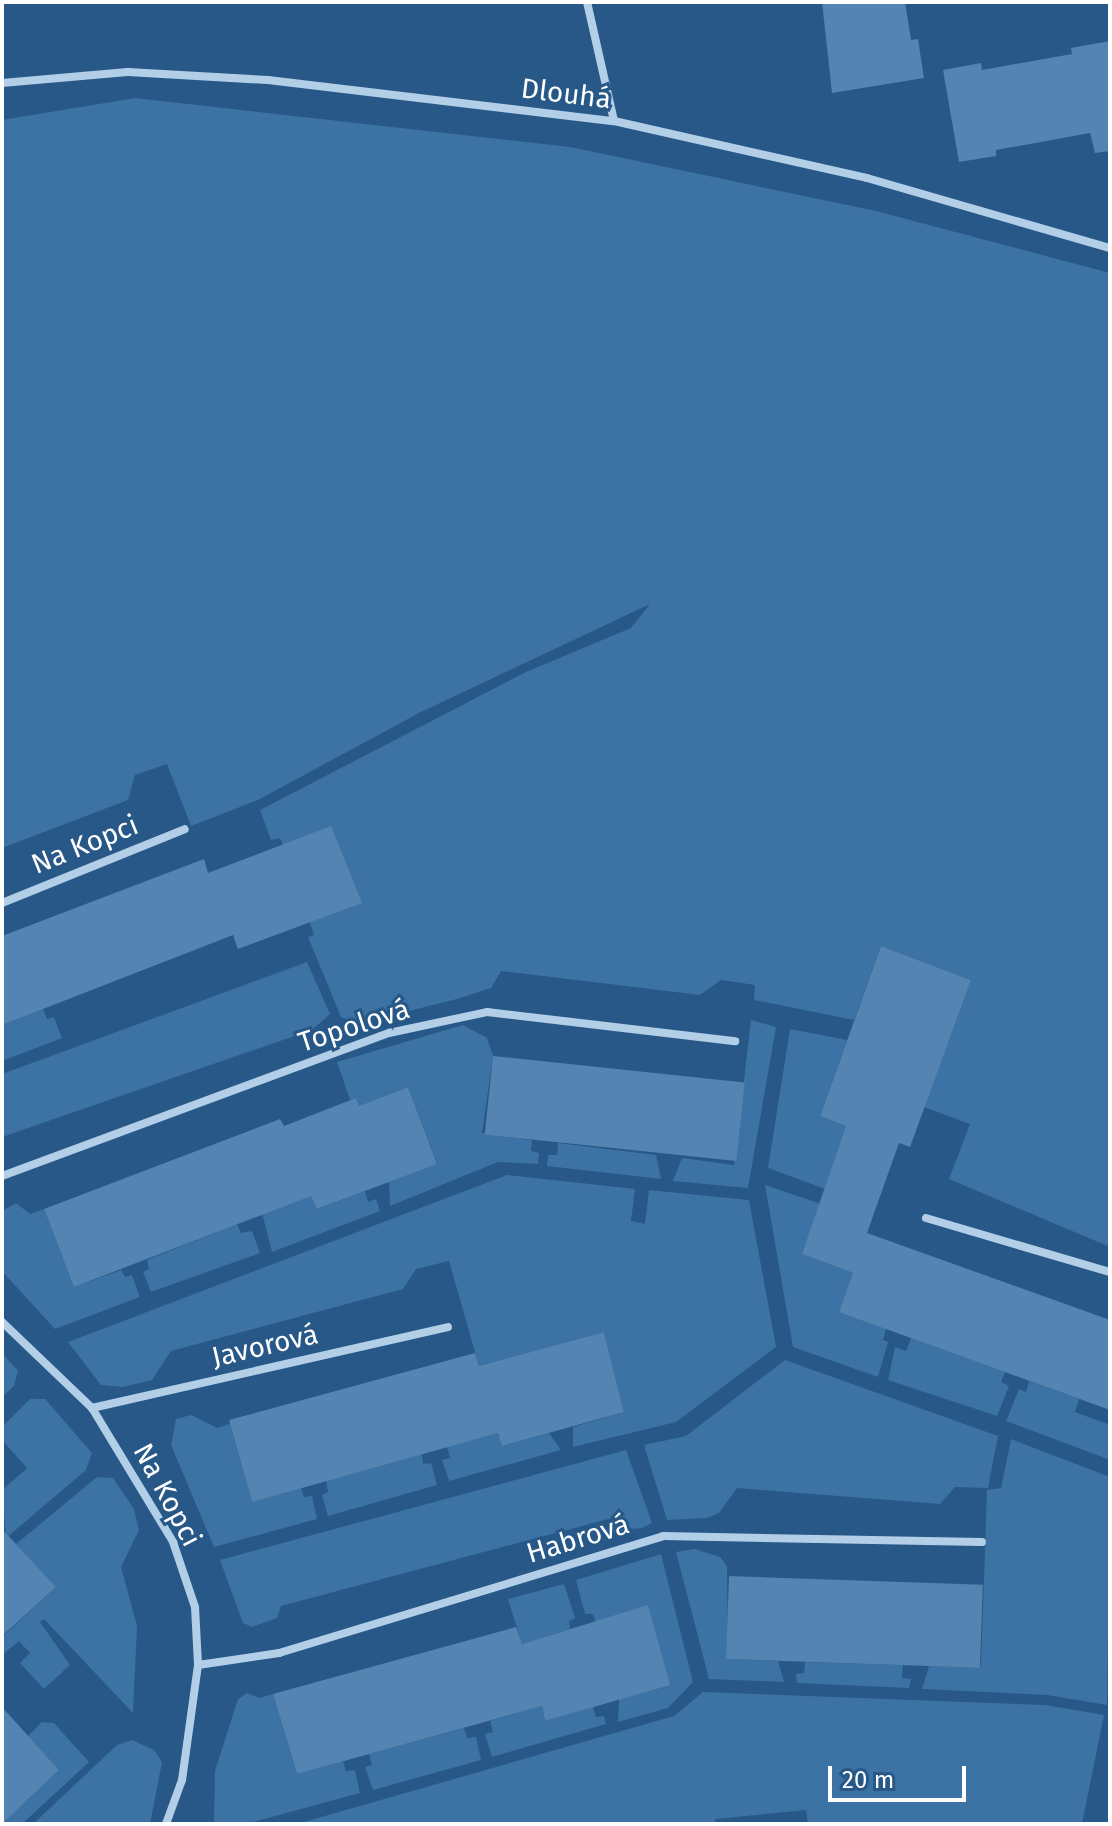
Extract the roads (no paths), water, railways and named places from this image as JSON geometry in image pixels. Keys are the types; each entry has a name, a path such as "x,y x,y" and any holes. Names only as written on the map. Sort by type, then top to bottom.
{"street":[{"path":"587,2 614,121"},
{"name":"Dlouhá","path":"2,83 128,72 253,79 614,121 867,178 1110,248"},
{"name":"Na Kopci","path":"2,903 185,829"},
{"name":"Topolová","path":"2,1176 389,1033 487,1012 735,1041"},
{"path":"926,1218 1110,1272"},
{"name":"Na Kopci","path":"2,1322 92,1408 173,1542 195,1607 198,1665 182,1780 166,1824"},
{"name":"Javorová","path":"92,1408 448,1327"},
{"name":"Habrová","path":"198,1665 279,1653 663,1536 982,1542"}]}
